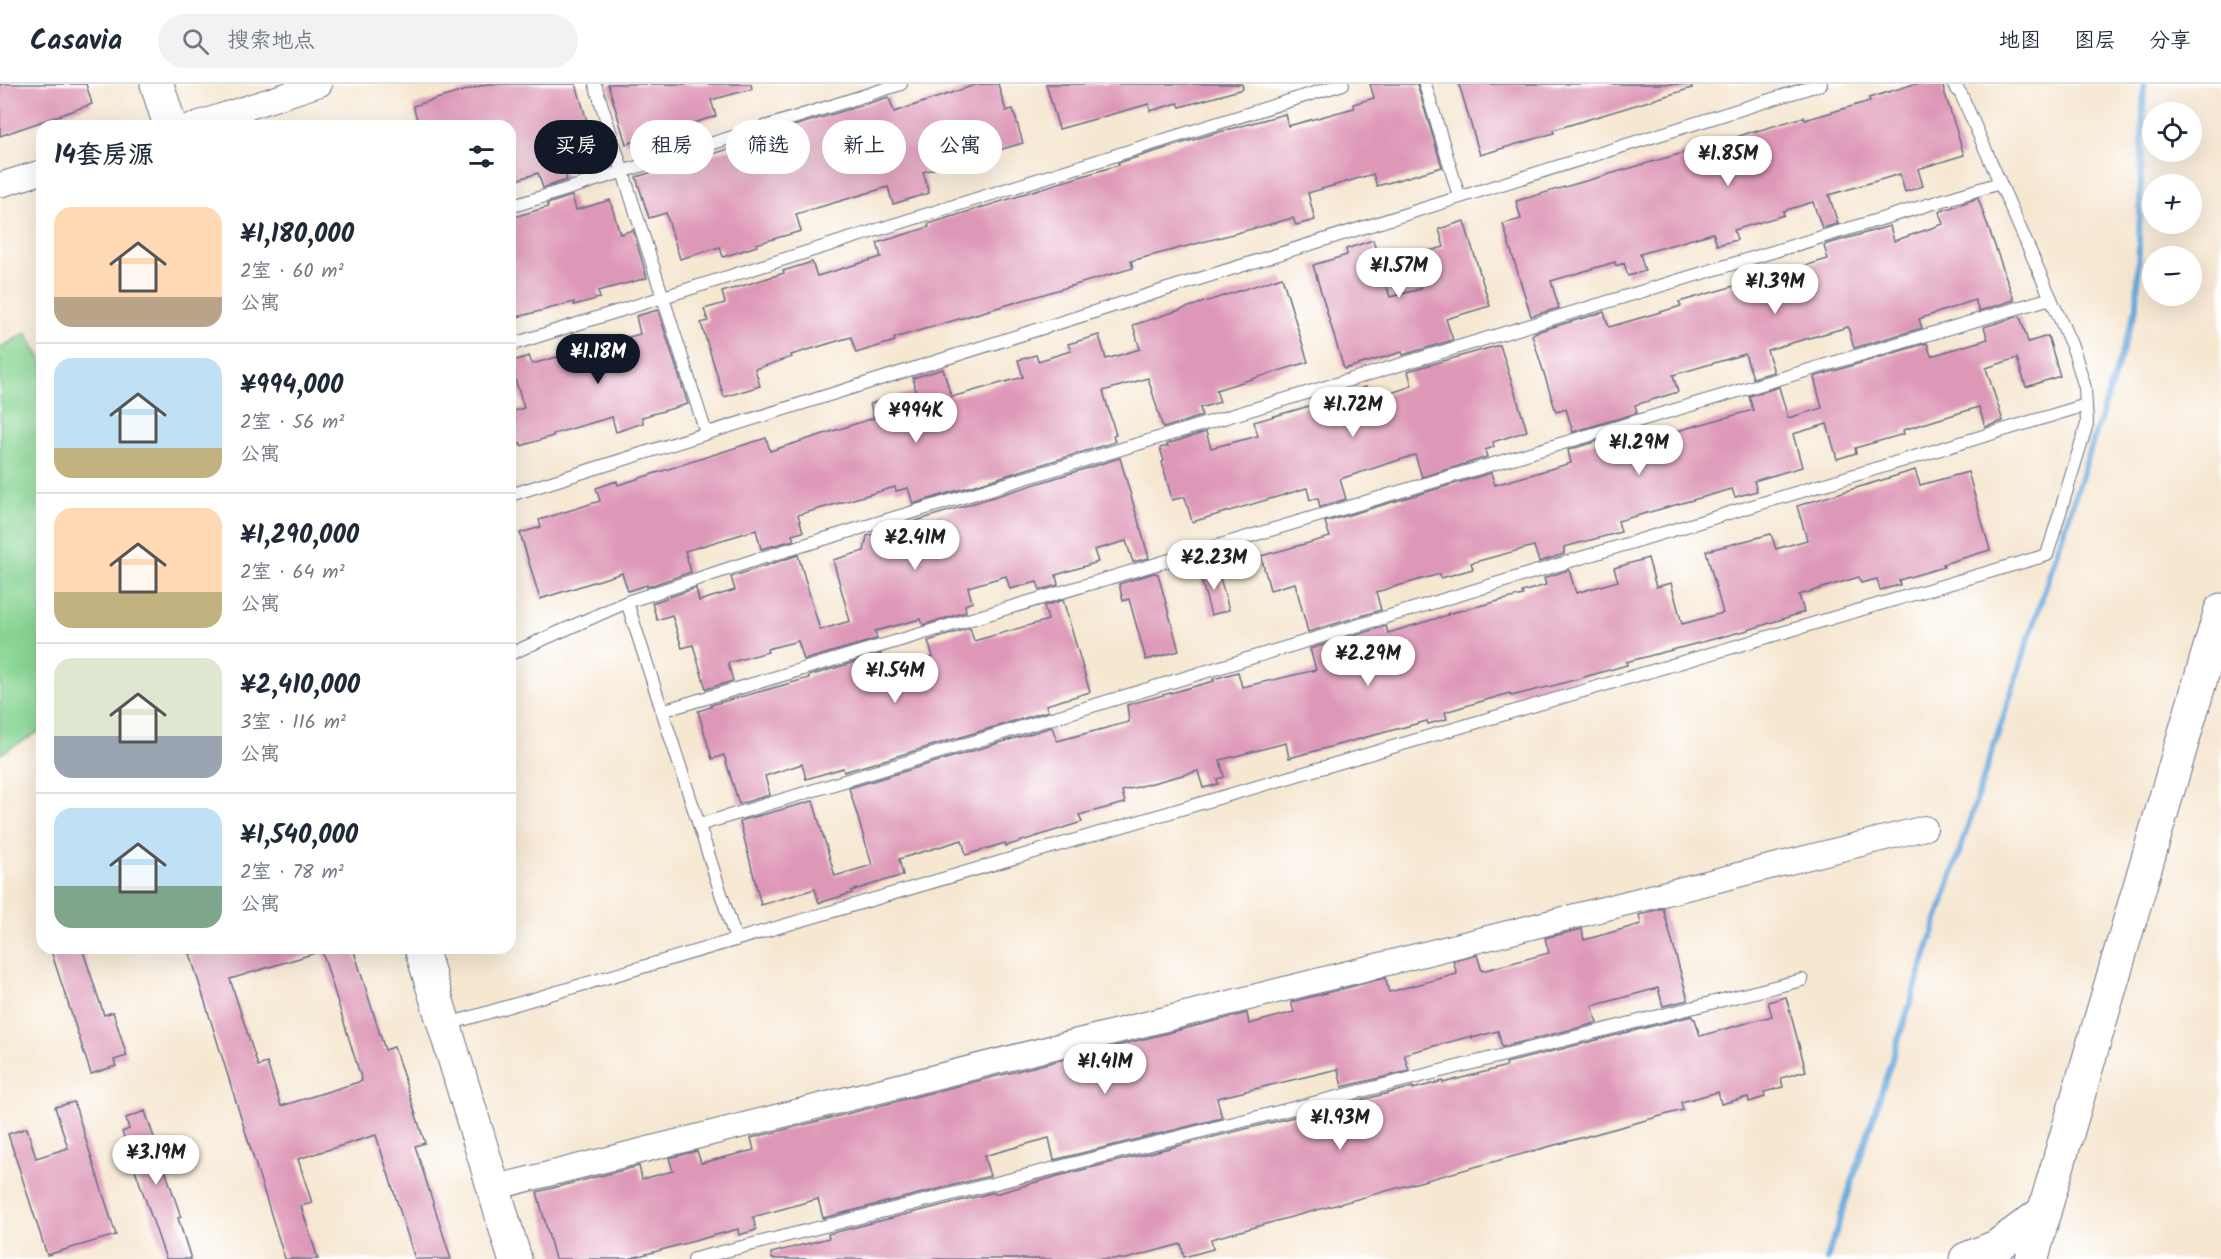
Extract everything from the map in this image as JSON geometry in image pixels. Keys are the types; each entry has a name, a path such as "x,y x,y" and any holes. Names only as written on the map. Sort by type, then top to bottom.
{"main road":[{"path":"158,84 168,120"},
{"path":"2032,1259 2221,610"},
{"path":"422,954 515,1259"},
{"path":"1966,1259 1996,1247 2044,1212"}],"street":[{"path":"209,120 320,84"},
{"path":"0,185 36,174"},
{"path":"494,1188 1925,828"}],"lane":[{"path":"595,84 706,433"},
{"path":"516,205 901,84"},
{"path":"516,343 1343,84"},
{"path":"1425,84 1459,196"},
{"path":"516,493 1821,84"},
{"path":"444,1025 2047,555 2087,424 2085,387 2074,351 1961,94 1953,84"},
{"path":"516,651 627,602 758,559 2000,183"},
{"path":"662,711 2050,298"},
{"path":"699,825 2086,405"},
{"path":"627,602 736,940"},
{"path":"694,1259 1802,980"}],"green space":[{"path":"26,333 36,350 36,733 0,754 0,348"}],"building":[{"path":"0,84 86,84 92,104 46,120 36,120 36,123 0,136"},
{"path":"487,84 576,84 587,120 534,120 535,174 516,180 516,120 417,120 413,106"},
{"path":"608,84 751,84 752,89 711,100 716,116 703,120 630,120 630,143 626,144"},
{"path":"978,84 998,84 1006,111 1013,109 1023,143 1002,149 1002,120 918,120 918,174 924,174 929,193 893,204 888,187 796,214 801,231 756,244 757,246 723,257 720,247 680,259 666,213 649,218 636,177 646,174 714,174 714,153 726,150 726,174 810,174 810,121 889,97 894,112"},
{"path":"1046,84 1242,84 1243,89 1180,107 1178,103 1150,111 1149,104 1059,129"},
{"path":"1370,84 1417,84 1442,167 1377,186 1373,174 1308,193 1315,220 1296,225 1293,218 1131,261 1133,268 894,338 895,341 856,353 851,337 791,355 792,357 755,369 760,386 724,397 701,323 708,321 704,309 725,303 722,292 812,262 817,276 881,257 877,243 929,227 928,224 1212,134 1285,114 1288,126 1354,108 1353,104 1374,98"},
{"path":"1459,84 1691,84 1692,88 1553,130 1554,133 1480,155"},
{"path":"1914,84 1942,84 1964,155 1918,169 1923,186 1905,192 1900,174 1829,195 1838,224 1822,228 1813,202 1783,211 1784,215 1734,230 1737,240 1717,245 1713,233 1640,254 1645,271 1628,276 1624,263 1616,266 1615,262 1551,281 1559,308 1531,316 1503,224 1521,219 1516,201 1757,130 1804,117 1805,120 1870,101 1869,98"},
{"path":"538,174 565,174 567,180 543,188"},
{"path":"572,196 576,210 610,200 620,234 633,230 647,278 598,291 600,298 574,305 574,302 516,317 516,216 548,207 547,204"},
{"path":"1978,198 2014,300 1979,311 1975,300 1919,319 1922,328 1854,348 1848,327 1767,350 1774,372 1753,378 1745,354 1673,375 1678,392 1635,405 1637,413 1573,432 1566,409 1556,412 1532,335 1536,332 1604,312 1609,327 1681,306 1679,302 1828,259 1824,246 1827,244 1890,226 1894,241 1943,224 1939,212"},
{"path":"1464,221 1490,306 1446,319 1453,340 1344,369 1313,265 1347,255 1346,249 1373,240 1390,297 1421,289 1411,256 1444,247 1439,229"},
{"path":"1282,277 1308,362 1216,390 1220,402 1200,408 1202,416 1163,428 1148,378 1103,391 1116,435 1113,436 1115,442 913,504 908,488 896,491 895,487 798,515 803,532 792,535 794,540 761,549 756,530 685,551 691,572 647,587 647,585 628,591 622,573 540,599 520,533 541,527 539,520 600,501 596,488 617,481 618,485 766,438 770,451 874,418 870,404 916,391 913,378 943,369 951,396 955,396 1023,377 1018,360 1036,355 1038,361 1071,351 1068,344 1099,335 1106,359 1140,349 1133,325"},
{"path":"658,310 688,404 642,417 643,423 616,432 612,417 521,446 521,443 516,444 516,410 524,408 516,382 516,360 529,356 532,364 640,334 636,316"},
{"path":"2020,316 2028,342 2048,336 2060,376 2026,387 2017,358 1986,368 2003,421 1985,427 1979,407 1903,430 1904,434 1855,448 1856,453 1837,459 1827,424 1793,434 1802,467 1754,481 1757,491 1735,497 1732,489 1618,521 1621,532 1564,547 1564,554 1539,562 1534,546 1471,563 1473,569 1441,578 1440,574 1376,592 1381,610 1308,632 1295,583 1270,590 1261,556 1330,537 1325,522 1491,473 1495,485 1571,463 1568,450 1641,428 1644,440 1753,410 1749,396 1779,387 1788,418 1822,408 1814,377 1927,343 1931,356 1988,339 1984,327"},
{"path":"1500,345 1527,431 1493,442 1494,447 1485,450 1487,457 1422,477 1415,455 1340,479 1346,499 1320,507 1318,498 1310,500 1307,488 1192,522 1185,497 1172,500 1160,448 1168,446 1167,444 1206,432 1211,448 1258,436 1254,422 1347,395 1346,393 1366,387 1370,400 1412,386 1408,371"},
{"path":"1120,458 1149,558 1133,562 1126,541 1094,550 1098,562 1056,575 1058,585 1040,590 1037,582 1010,589 1006,576 968,587 972,602 965,605 966,612 923,625 921,619 875,631 877,639 804,660 798,641 767,649 768,652 728,663 733,681 706,689 693,645 682,648 672,615 657,620 652,603 696,588 699,601 735,590 731,577 798,555 820,630 850,621 833,560 864,551 867,536"},
{"path":"1915,470 1920,485 1968,472 1990,550 1899,580 1900,585 1880,590 1877,579 1861,583 1859,577 1799,595 1804,612 1748,630 1626,662 1627,665 1556,685 1511,696 1510,693 1445,712 1447,719 1428,724 1427,721 1289,758 1286,743 1220,760 1224,777 1217,779 1218,784 1203,788 1198,771 1122,791 1125,803 1079,815 1082,822 1006,846 1005,843 966,855 962,840 899,859 903,875 819,903 815,889 761,905 740,822 743,820 813,801 835,876 872,865 849,788 1052,727 1057,741 1129,722 1127,705 1238,672 1242,687 1316,670 1310,649 1386,626 1388,633 1447,614 1523,595 1522,592 1546,585 1544,578 1569,570 1576,593 1618,581 1614,568 1648,558 1656,587 1671,583 1682,624 1723,613 1706,551 1771,534 1776,549 1807,540 1797,506"},
{"path":"1217,567 1229,610 1211,615 1199,572"},
{"path":"1154,573 1158,574 1179,651 1146,660 1129,599 1123,601 1119,584"},
{"path":"1063,600 1090,692 1046,705 1048,711 844,772 843,768 806,779 802,764 765,776 770,795 739,804 724,755 712,759 698,711 711,707 711,705 809,678 809,676 881,654 886,670 933,657 928,641 970,628 974,641 1048,620 1044,606"},
{"path":"1663,908 1688,1000 1663,1006 1658,988 1592,1006 1597,1023 1502,1047 1498,1031 1404,1054 1409,1071 1342,1087 1338,1069 1217,1098 1222,1118 1054,1160 1049,1138 984,1156 990,1176 823,1218 818,1199 753,1217 756,1230 739,1235 738,1229 628,1259 555,1259 537,1192 639,1166 642,1179 673,1171 669,1158 697,1151 701,1163 754,1150 751,1138 1247,1013 1249,1024 1294,1012 1291,1002 1385,978 1389,992 1457,974 1453,961 1477,955 1482,971 1549,953 1545,938 1582,929 1584,940 1641,924 1639,915"},
{"path":"52,954 84,954 104,1015 113,1012 127,1056 114,1060 116,1066 91,1074"},
{"path":"190,954 312,954 230,979 258,1066 267,1063 281,1106 362,1081 323,954 355,954 385,1050 394,1047 425,1143 415,1146 451,1259 415,1259 376,1135 298,1159 312,1203 301,1206 318,1259 285,1259"},
{"path":"1786,997 1806,1071 1781,1078 1783,1087 1764,1092 1765,1097 1749,1102 1748,1097 1721,1104 1718,1092 1681,1102 1683,1110 1211,1239 1213,1249 1184,1257 1181,1244 1126,1259 772,1259 771,1253 829,1238 828,1234 995,1192 995,1194 1058,1176 1413,1087 1413,1089 1443,1081 1443,1083 1507,1066 1506,1063 1692,1016 1700,1036 1772,1016 1768,1002"},
{"path":"74,1102 116,1235 47,1255 8,1134 27,1128 36,1158 68,1148 55,1107"},
{"path":"145,1111 181,1217 178,1218 191,1259 166,1259 122,1132 129,1129 126,1118"}],"waterway":[{"path":"1827,1259 2137,306 2144,84"}]}
